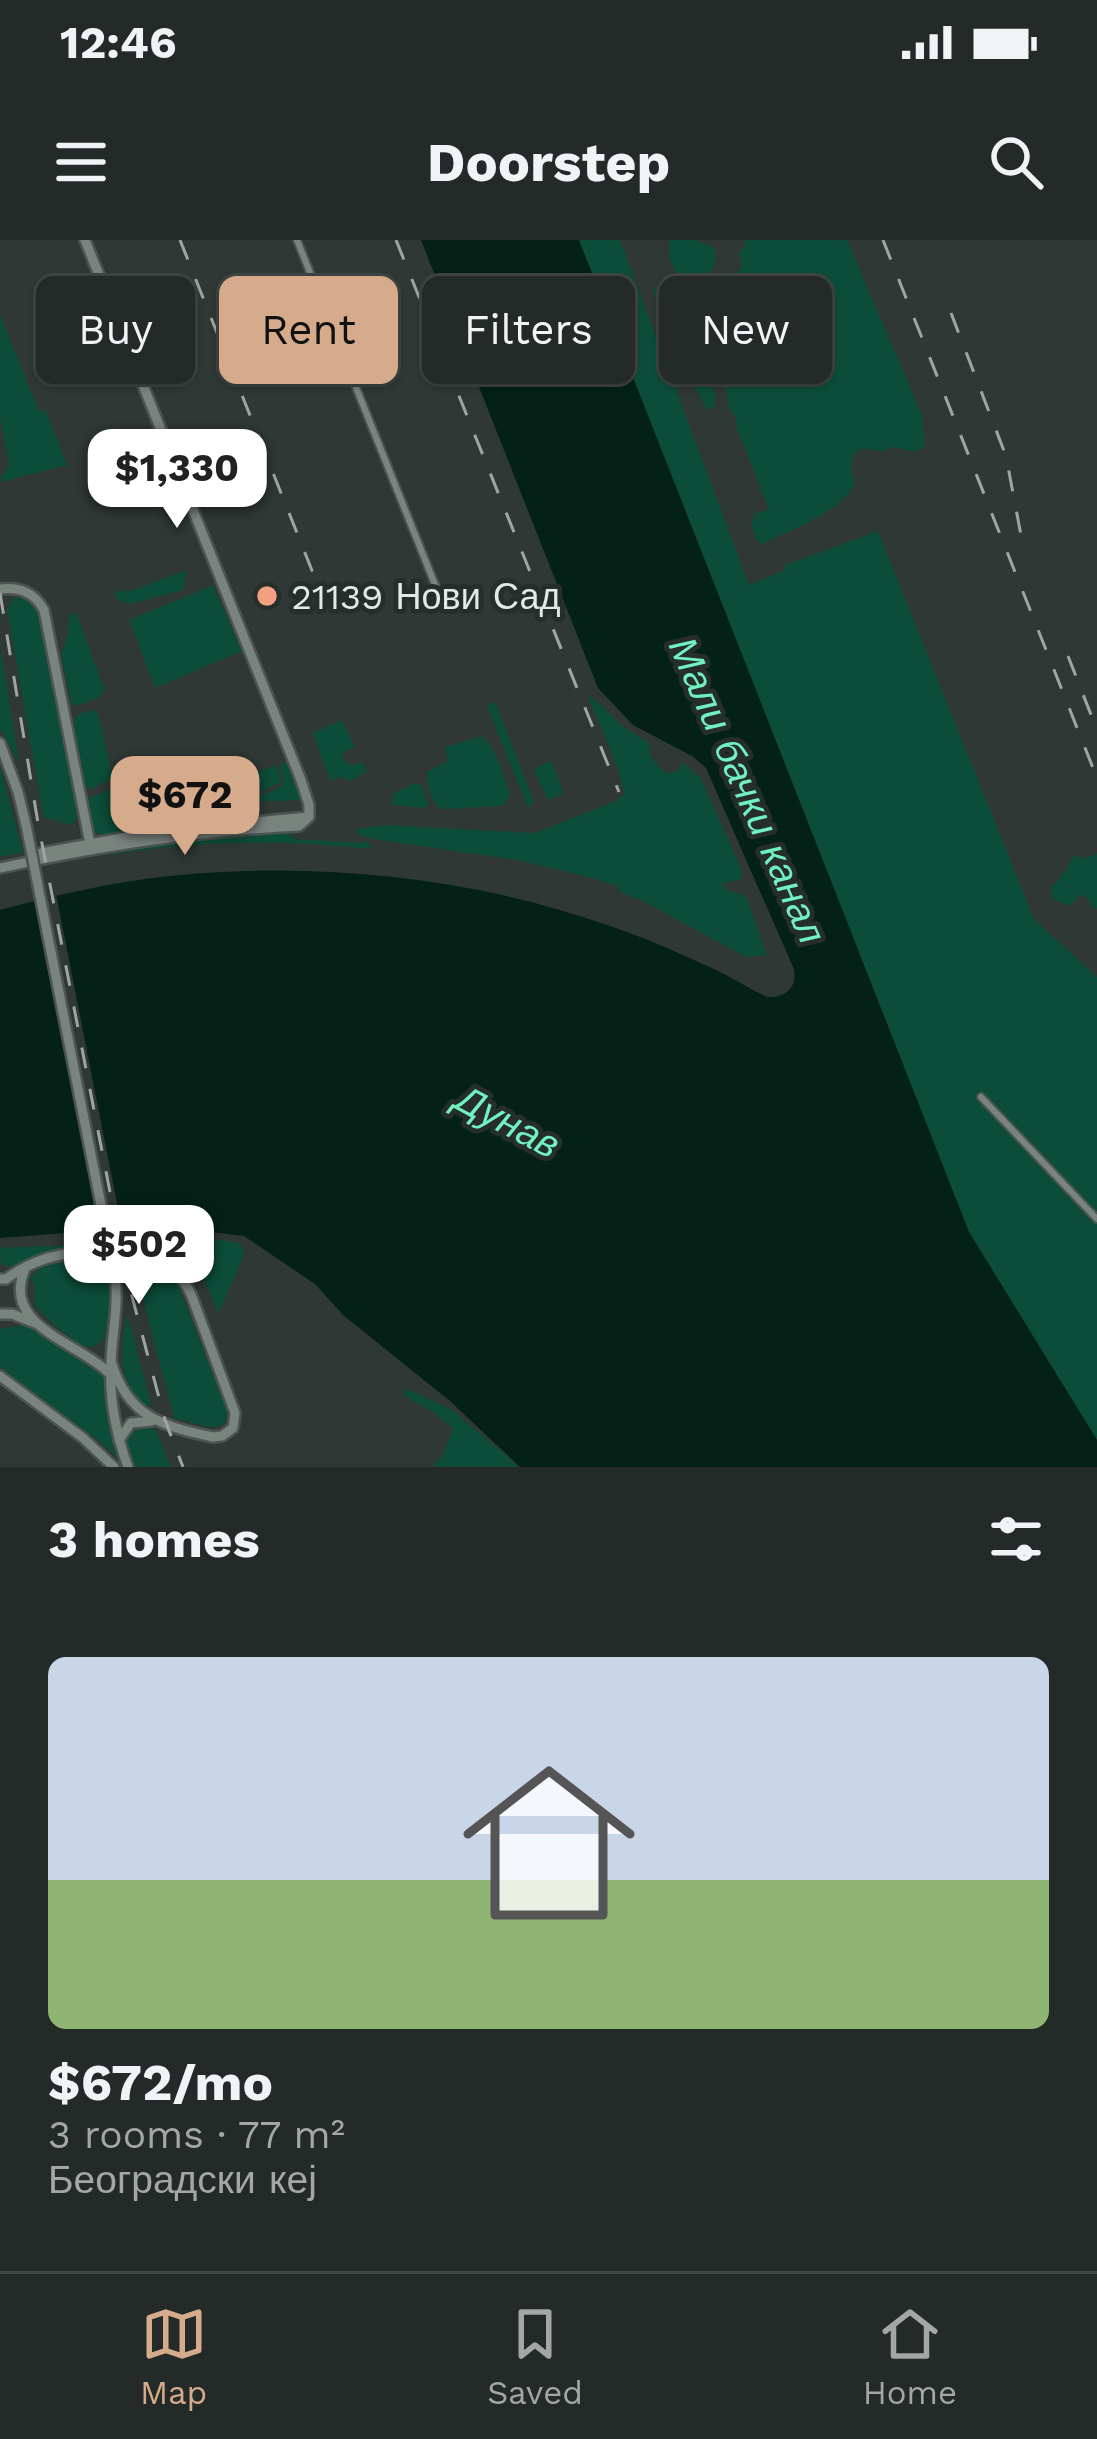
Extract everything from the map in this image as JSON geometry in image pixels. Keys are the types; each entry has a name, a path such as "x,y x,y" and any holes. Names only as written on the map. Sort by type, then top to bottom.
{"main road":[{"path":"0,865 90,846 303,820 309,805 85,240"},
{"path":"0,589 29,593 44,610 90,846"},
{"path":"0,743 26,825 115,1276 111,1367 119,1440 128,1467"},
{"path":"40,1325 3,1279 44,1256 124,1247 154,1255 180,1276 191,1294 235,1423 227,1434 213,1437 141,1420 131,1423 119,1440"},
{"path":"27,1264 19,1294 4,1314 40,1325 80,1354 111,1367"},
{"path":"80,1354 100,1352 112,1338"},
{"path":"111,1367 127,1398 156,1421"},
{"path":"0,1376 114,1467"}],"street":[{"path":"297,240 444,607"},
{"path":"981,1097 1097,1219"}],"green space":[{"path":"579,240 620,240 633,276 593,276"},
{"path":"670,240 696,240 715,248 710,276 678,276 669,258"},
{"path":"745,240 847,240 922,415 925,445 918,452 892,447 881,452 859,451 852,460 855,483 840,502 762,544 751,522 756,513 769,510 723,384 832,384 832,276 738,276 739,253"},
{"path":"635,280 659,344 659,384 674,384 749,585 785,570 785,565 878,531 1034,919 1097,977 1097,1440 969,1232 635,382"},
{"path":"0,315 67,465 1,482 9,466 0,417"},
{"path":"693,384 710,384 715,392 715,406 708,411"},
{"path":"187,571 183,590 130,604 114,594 130,591"},
{"path":"213,585 242,651 155,688 129,620"},
{"path":"14,598 24,598 40,611 79,815 71,825 44,817 7,609"},
{"path":"73,612 104,689 99,698 74,706 61,654"},
{"path":"0,646 19,763 0,729"},
{"path":"590,695 622,726 649,743 650,756 665,773 677,772 682,762 701,778 743,873 740,880 723,883 723,888 746,896 767,955 746,957 621,893 616,885 517,860 356,834 356,829 385,825 535,833 618,800 625,793"},
{"path":"492,701 534,802 528,808 487,706"},
{"path":"93,710 98,714 113,778 89,790 83,783 72,724 78,714"},
{"path":"339,721 355,747 342,757 354,765 363,762 367,772 349,781 342,777 330,781 313,733"},
{"path":"482,736 496,755 510,795 502,806 442,809 430,793 427,772 448,761 445,747"},
{"path":"552,761 562,794 548,800 534,771"},
{"path":"283,763 287,763 300,800 245,802 281,787"},
{"path":"275,765 279,783 241,801 232,784"},
{"path":"0,766 23,853 0,856"},
{"path":"228,779 237,802 202,804 196,788"},
{"path":"416,783 422,786 425,808 392,805 394,793"},
{"path":"113,789 153,805 159,824 107,835 95,833 87,803 90,797"},
{"path":"290,830 294,839 367,841 371,849 240,843 110,855 116,849 182,839"},
{"path":"1097,853 1097,909 1082,894 1070,906 1053,900 1051,887 1075,855 1085,859"},
{"path":"158,1237 241,1245 244,1255 218,1314 196,1270"},
{"path":"102,1244 103,1249 42,1255 16,1268 1,1264 0,1248"},
{"path":"96,1257 110,1281 111,1310 102,1340 88,1347 67,1336 35,1306 30,1278 44,1265"},
{"path":"160,1267 178,1285 228,1413 224,1424 208,1427 174,1418 136,1272"},
{"path":"127,1313 151,1404 147,1407 125,1376"},
{"path":"25,1321 109,1374 125,1465 0,1366 0,1329"},
{"path":"404,1388 451,1409 519,1467 436,1467 453,1428 404,1396"},
{"path":"145,1422 154,1425 171,1467 132,1467 127,1433"}],"water":[{"path":"421,240 579,240 593,276 435,276"},
{"path":"635,382 969,1232 1097,1440 1097,1467 520,1467 450,1401 343,1315 315,1284 244,1236 159,1226 0,1238 0,910 170,876 280,871 393,877 558,909 666,948 768,997 790,989 793,967 706,768 633,725 598,688 478,384"}],"pier":[{"path":"55,889 123,1234 101,1236 34,895"}],"railway":[{"path":"180,240 313,573"},
{"path":"396,240 619,792"},
{"path":"883,240 1097,778"},
{"path":"951,313 1006,456 1023,546"},
{"path":"0,593 38,823 126,1274 165,1420 183,1467"},
{"path":"1068,656 1097,730"}],"place":[{"name":"21139 Нови Сад","path":"267,596"}],"water label":[{"name":"Мали бачки канал","path":"748,790"},
{"name":"Дунав","path":"508,1121"}]}
